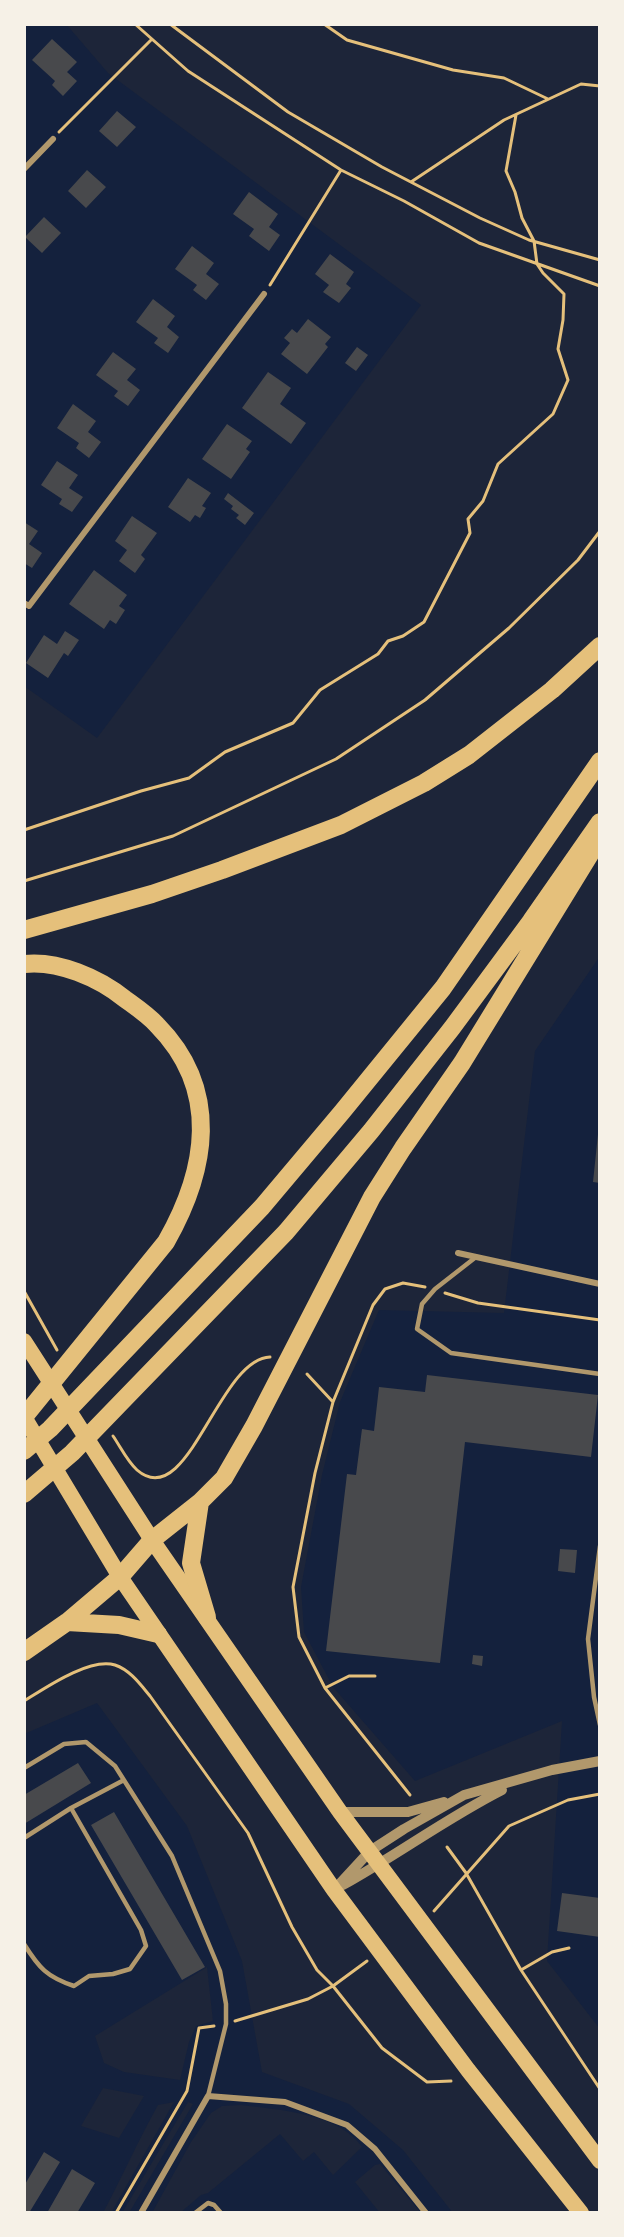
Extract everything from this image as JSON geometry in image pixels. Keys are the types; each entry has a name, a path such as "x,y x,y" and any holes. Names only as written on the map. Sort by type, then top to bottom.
{"highway":[{"path":"24,930 162,891 351,820 424,783 469,755 552,690 600,646"},
{"path":"24,1451 50,1429 262,1207 342,1112 443,988 600,761"},
{"path":"24,1494 72,1453 286,1232 371,1131 452,1028 600,822"},
{"path":"24,1652 67,1622 120,1577 153,1540 200,1502 224,1478 254,1426 372,1197 462,1063 600,838"},
{"path":"24,964 62,967 85,976 114,990 157,1024 186,1064 195,1085 202,1141 196,1176 186,1203 166,1242 145,1271 24,1417 120,1577 334,1890 468,2070 582,2213"},
{"path":"24,1341 130,1506 340,1812 600,2161"},
{"path":"200,1502 191,1563 207,1617"},
{"path":"67,1622 119,1624 158,1634"}],"street":[{"path":"24,169 53,139"},
{"path":"24,603 29,606 264,294"},
{"path":"458,1253 600,1284"},
{"path":"340,1812 408,1812 552,1770 600,1761"},
{"path":"334,1890 374,1858 521,1780"},
{"path":"334,1890 374,1858 404,1829 464,1795"},
{"path":"141,2213 208,2096 285,2102 347,2125 375,2149 426,2213"}],"lane":[{"path":"476,1257 435,1289 422,1304 417,1329 451,1353 600,1374"},
{"path":"600,1546 588,1638 594,1697 600,1725"},
{"path":"24,1768 64,1744 86,1742 115,1766 172,1856 220,1971 226,2004 226,2024 208,2096"},
{"path":"24,1838 71,1808 124,1780"},
{"path":"24,1944 52,1978 74,1986 89,1976 113,1974 130,1969 146,1946 141,1930 71,1808"},
{"path":"195,2213 207,2203 214,2205 221,2213"}],"path":[{"path":"135,24 188,71 341,170 404,201 479,243 600,286"},
{"path":"170,24 288,112 411,182 480,218 534,241 600,260"},
{"path":"324,24 346,40 453,70 504,78 548,99"},
{"path":"53,139 151,40"},
{"path":"411,182 504,120 581,84 600,86"},
{"path":"24,830 141,791 189,778 225,752 293,723 320,690 378,654 388,641 403,636 424,622 470,533 468,519 483,501 498,464 553,414 568,380 558,349 563,321 564,294 537,264 534,241 522,218 506,171 516,115"},
{"path":"264,294 341,170"},
{"path":"24,882 173,837 336,759 425,700 509,628 578,560 600,531"},
{"path":"410,1795 325,1688 298,1637 293,1587 315,1473 333,1402 374,1305 385,1289 403,1283 435,1289 478,1303 600,1320"},
{"path":"24,1291 51,1340"},
{"path":"129,1460 137,1470 155,1478 164,1477 175,1470 185,1459 244,1368 261,1357 270,1357"},
{"path":"307,1374 333,1402"},
{"path":"24,1701 93,1665 114,1665 134,1677 248,1833 292,1927 317,1970 333,1986 382,2048 427,2082 451,2081"},
{"path":"325,1688 349,1676 375,1676"},
{"path":"433,1912 509,1826 568,1800 600,1794"},
{"path":"447,1847 466,1873 521,1970 600,2089"},
{"path":"521,1970 552,1952 569,1948"},
{"path":"116,2213 187,2091 199,2028 226,2024 292,2005 333,1986 369,1959"}],"shaded area":[{"path":"66,24 600,24 600,956 535,1051 504,1313 379,1310 340,1402 322,1475 301,1587 304,1632 333,1687 415,1781 562,1721 547,1961 600,2029 600,2213 453,2213 403,2150 349,2104 262,2072 242,1961 187,1826 97,1703 24,1734 24,686 97,738 421,305 108,73"},
{"path":"207,1967 213,2021 196,2026 189,2042 180,2080 124,2072 104,2063 95,2036"},
{"path":"103,2088 144,2096 119,2138 81,2126"},
{"path":"174,2102 111,2213 103,2213 158,2105"},
{"path":"188,2102 193,2104 129,2213 122,2213"},
{"path":"241,2105 307,2115 324,2120 352,2136 362,2147 333,2175 314,2152 303,2161 280,2134 180,2213 152,2213 191,2142 211,2113 222,2106"},
{"path":"380,2164 421,2213 380,2213 355,2182 375,2165"}],"building":[{"path":"52,39 77,62 67,72 77,81 63,96 52,85 55,81 32,60"},
{"path":"117,111 136,127 117,147 99,131"},
{"path":"87,170 106,187 86,208 68,191"},
{"path":"249,192 278,214 269,227 280,235 269,251 249,236 254,229 233,214"},
{"path":"44,217 61,233 42,253 25,237"},
{"path":"192,246 214,263 206,274 219,284 206,300 193,290 197,285 175,269"},
{"path":"330,254 354,272 346,284 351,288 339,303 323,292 329,285 315,274"},
{"path":"153,299 175,316 167,327 179,337 168,353 154,343 158,338 136,322"},
{"path":"308,319 331,337 325,344 328,347 307,374 281,354 290,343 284,338 292,329 297,333"},
{"path":"357,347 368,355 356,371 345,363"},
{"path":"113,352 136,369 127,380 140,390 128,406 114,396 118,391 96,375"},
{"path":"268,372 291,388 280,404 306,423 291,444 242,408"},
{"path":"73,404 96,421 88,432 101,442 89,458 76,448 79,443 57,428"},
{"path":"227,424 252,441 246,449 250,452 231,479 202,459"},
{"path":"57,461 78,475 69,488 83,497 72,512 59,504 62,499 41,485"},
{"path":"188,478 211,493 202,506 206,508 200,518 195,515 190,522 168,507"},
{"path":"228,493 254,513 245,525 236,518 239,515 231,509 233,506 224,499"},
{"path":"132,516 157,533 141,555 145,559 135,573 119,561 127,550 115,541"},
{"path":"24,522 38,531 29,544 42,553 32,568 24,563"},
{"path":"94,570 127,595 119,606 125,610 116,624 110,620 104,629 69,604"},
{"path":"65,631 79,640 68,656 64,653 48,678 26,663 44,635 57,644"},
{"path":"598,1134 600,1134 600,1183 593,1182"},
{"path":"427,1375 598,1395 591,1457 465,1442 440,1663 326,1651 347,1474 356,1475 362,1429 374,1431 379,1387 425,1392"},
{"path":"560,1549 577,1550 575,1573 558,1571"},
{"path":"473,1655 483,1656 482,1666 472,1664"},
{"path":"78,1763 91,1783 24,1824 24,1795"},
{"path":"114,1812 205,1967 182,1980 91,1825"},
{"path":"562,1893 600,1898 600,1937 557,1931"},
{"path":"44,2152 60,2162 29,2213 24,2213 24,2186"},
{"path":"72,2169 95,2183 77,2213 47,2213"}]}
